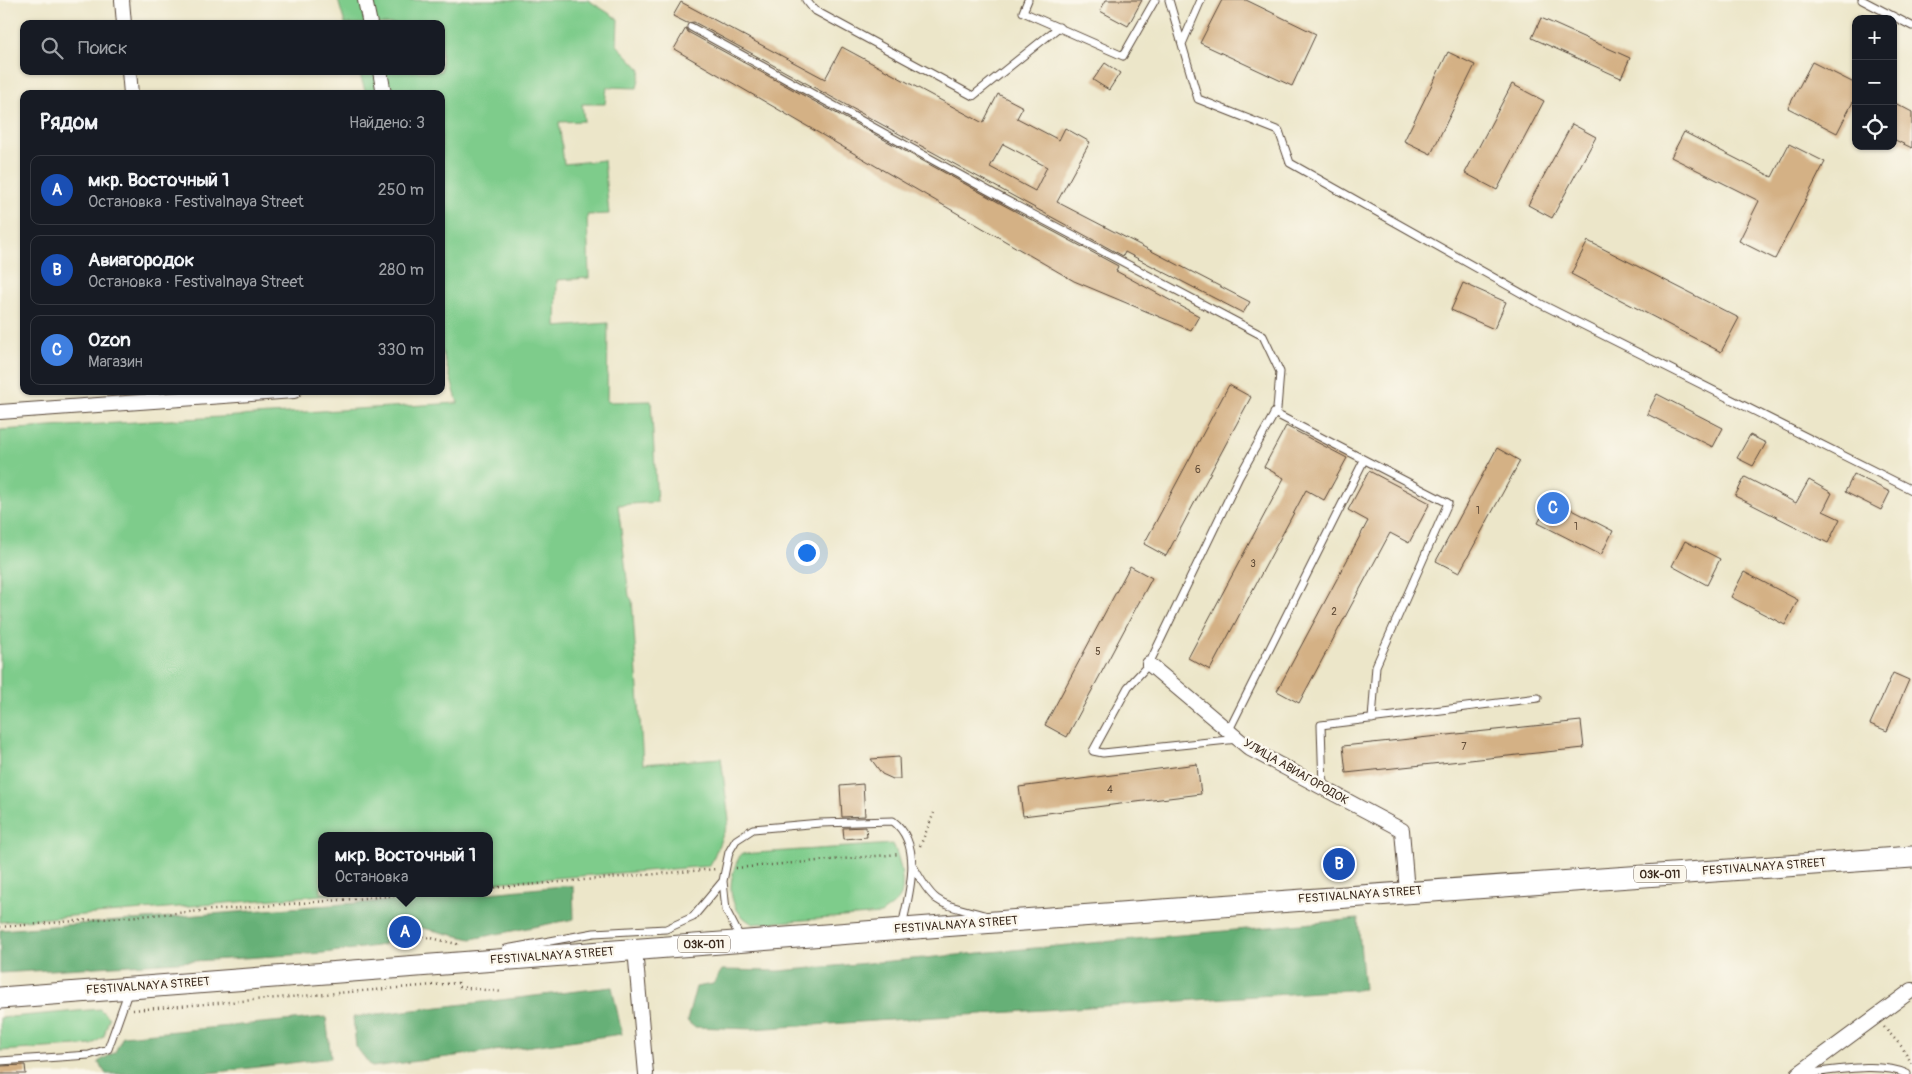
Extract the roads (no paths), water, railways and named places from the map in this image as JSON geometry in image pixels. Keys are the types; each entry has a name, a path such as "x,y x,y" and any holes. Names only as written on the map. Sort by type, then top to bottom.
{"main road":[{"name":"FESTIVALNAYA STREET","path":"0,998 1008,921 1912,857"}],"street":[{"path":"122,0 124,20"},
{"path":"365,0 369,20"},
{"path":"129,75 131,90"},
{"path":"381,75 383,90"},
{"path":"0,412 188,395"},
{"name":"УЛИЦА АВИАГОРОДОК","path":"1150,664 1250,748 1402,830 1407,892"},
{"path":"635,950 646,1074"},
{"path":"1800,1074 1912,990"}],"lane":[{"path":"806,0 814,10 973,96 1059,27"},
{"path":"1028,0 1023,12 1123,56 1155,0"},
{"path":"1169,0 1198,99 1279,131 1290,163 1537,302 1912,490"},
{"path":"1182,44 1201,0"},
{"path":"1862,0 1912,26"},
{"path":"690,27 1000,197 1263,336 1280,372 1277,409 1239,477 1150,664 1128,687 1093,750 1103,753 1234,735 1364,460"},
{"path":"1274,414 1448,503 1376,666 1372,719"},
{"path":"1323,788 1321,725 1538,698"},
{"path":"742,941 726,910 722,881 729,852 736,840 753,829 820,823 894,821 902,828 912,863 927,891 940,903 1008,921"},
{"path":"901,929 908,897 912,863"},
{"path":"417,966 594,933 666,929 693,917 722,881"},
{"path":"0,1061 88,1055 108,1049 130,988"},
{"path":"1800,1074 1855,1069 1892,1069 1907,1074"}],"place":[{"name":"Ozon","path":"1553,508"},
{"name":"Авиагородок","path":"1339,864"},
{"name":"мкр. Восточный 1","path":"405,932"}]}
